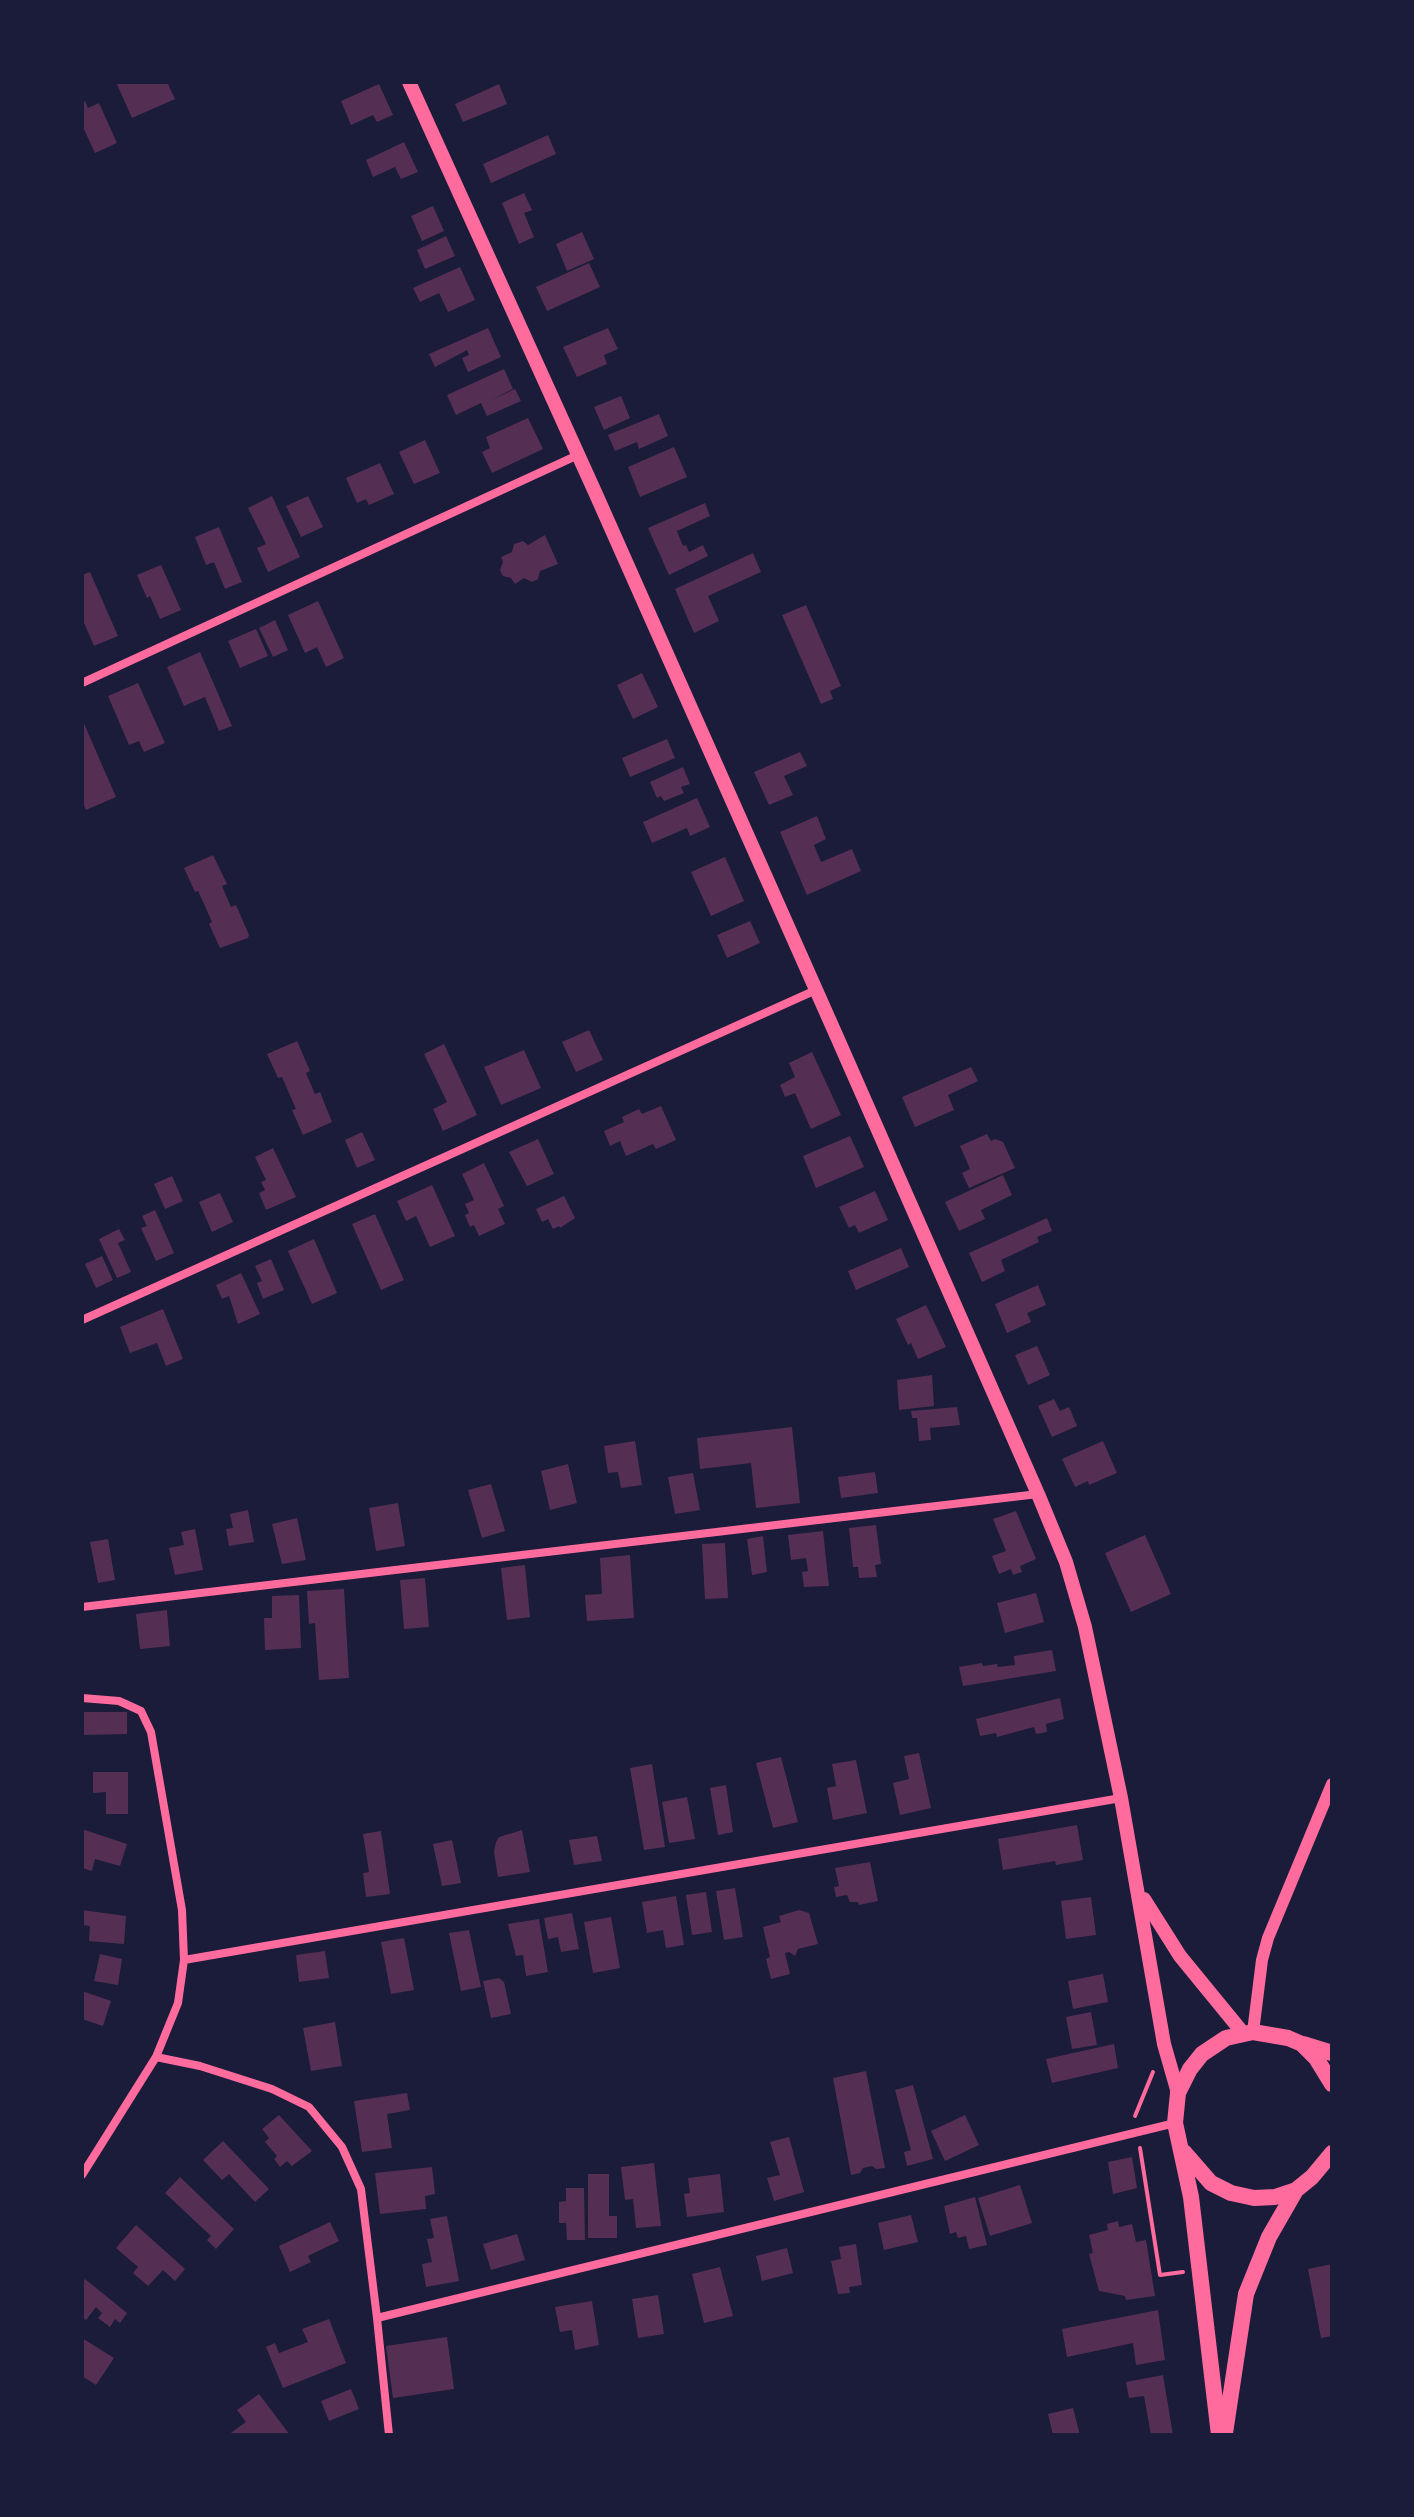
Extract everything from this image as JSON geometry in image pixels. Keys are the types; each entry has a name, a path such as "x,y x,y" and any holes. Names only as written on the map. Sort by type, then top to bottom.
{"main road":[{"path":"409,82 816,990 1066,1562 1079,1601 1121,1798 1164,2044 1178,2093"},
{"path":"1137,1887 1180,1956 1248,2032"},
{"path":"1222,2435 1191,2197 1175,2123 1178,2093 1202,2054 1226,2038 1248,2032 1288,2038 1332,2053"},
{"path":"1302,2044 1316,2058 1332,2084"},
{"path":"1181,2147 1196,2169 1211,2183 1231,2193 1254,2198 1275,2197 1296,2190"},
{"path":"1222,2435 1246,2294 1269,2237 1296,2190 1331,2156"}],"street":[{"path":"82,683 578,455"},
{"path":"82,1320 816,990"},
{"path":"82,1607 1038,1494"},
{"path":"82,1698 119,1701 141,1711 151,1732 182,1910 184,1960 178,2003 156,2057 82,2175"},
{"path":"1248,2032 1268,1938 1332,1784"},
{"path":"184,1960 1121,1798"},
{"path":"156,2057 200,2066 272,2089 309,2107 342,2147 361,2189 389,2435"},
{"path":"377,2318 1175,2123"}],"path":[{"path":"1164,2044 1135,2117 1137,2131 1160,2275 1199,2270"}],"building":[{"path":"116,82 167,82 175,99 132,118"},
{"path":"379,84 393,115 377,122 373,115 351,125 341,101"},
{"path":"499,84 507,104 463,122 455,104"},
{"path":"85,101 88,108 99,103 117,143 95,153 82,125 82,102"},
{"path":"548,135 556,154 491,183 483,164"},
{"path":"404,142 418,172 401,179 395,167 373,177 366,160"},
{"path":"524,193 532,210 524,213 534,237 519,244 502,203"},
{"path":"433,206 444,231 422,241 411,216"},
{"path":"582,232 594,259 567,271 556,244"},
{"path":"446,236 455,256 425,269 417,250"},
{"path":"589,263 600,287 547,311 536,287"},
{"path":"460,267 475,300 448,312 439,293 420,302 413,288"},
{"path":"488,328 501,357 468,372 462,358 469,355 467,350 435,367 429,354"},
{"path":"608,328 618,349 604,355 607,364 577,377 563,347"},
{"path":"504,369 513,389 491,400 515,389 521,401 487,416 481,403 456,415 447,395"},
{"path":"621,396 630,418 604,430 594,407"},
{"path":"659,414 668,436 639,449 637,442 615,451 608,435"},
{"path":"528,418 543,449 492,473 482,452 490,448 486,437"},
{"path":"425,440 440,473 414,484 399,452"},
{"path":"674,447 687,477 640,497 628,467"},
{"path":"380,463 394,494 369,505 366,499 357,503 346,478"},
{"path":"272,496 300,557 268,572 257,548 266,544 248,508"},
{"path":"308,496 323,527 301,537 286,506"},
{"path":"705,503 710,516 677,531 689,552 703,545 708,556 669,575 648,528"},
{"path":"219,527 242,582 225,589 214,562 206,565 195,537"},
{"path":"545,535 558,564 540,571 538,579 532,582 524,578 515,584 511,578 503,576 501,557 512,552 514,544 523,541 528,545"},
{"path":"753,553 761,572 708,596 719,621 694,633 675,589"},
{"path":"161,565 181,610 160,619 137,575"},
{"path":"90,572 118,636 94,646 82,618 82,575"},
{"path":"318,601 344,658 326,667 317,647 305,653 288,615"},
{"path":"806,605 841,686 830,691 833,699 821,704 782,615"},
{"path":"275,620 288,650 273,657 259,628"},
{"path":"256,629 268,656 240,668 228,641"},
{"path":"200,652 232,726 219,731 205,697 184,706 167,667"},
{"path":"642,673 658,707 633,719 617,685"},
{"path":"138,683 165,743 144,752 139,741 129,745 108,696"},
{"path":"82,719 116,797 86,810 82,801"},
{"path":"667,739 675,758 630,777 622,758"},
{"path":"800,752 807,766 784,776 793,795 769,805 754,772"},
{"path":"683,767 690,784 681,787 684,793 664,801 661,796 657,798 650,782"},
{"path":"697,798 710,827 690,836 687,828 652,843 643,822"},
{"path":"817,816 826,839 814,845 821,862 852,849 861,871 807,895 780,832"},
{"path":"213,855 227,884 222,886 231,907 236,905 249,935 220,948 205,906 184,868"},
{"path":"725,857 744,901 711,916 691,872"},
{"path":"750,921 760,943 727,958 717,935"},
{"path":"589,1030 603,1060 576,1072 562,1042"},
{"path":"297,1041 310,1071 306,1073 315,1094 320,1092 332,1122 303,1135 282,1077 278,1078 267,1054"},
{"path":"444,1044 477,1115 443,1131 433,1109 447,1102 424,1054"},
{"path":"524,1050 541,1088 501,1105 484,1067"},
{"path":"812,1052 841,1115 811,1129 795,1093 785,1097 780,1085 795,1077 789,1063"},
{"path":"971,1067 978,1081 948,1095 954,1110 915,1127 902,1097"},
{"path":"661,1106 676,1140 656,1149 653,1144 626,1156 620,1141 610,1146 604,1131 624,1122 622,1117 639,1109 642,1114"},
{"path":"362,1132 375,1160 357,1168 345,1140"},
{"path":"987,1134 991,1141 1003,1142 1015,1168 969,1188 962,1173 970,1169 960,1146"},
{"path":"850,1136 864,1167 816,1188 803,1156"},
{"path":"538,1139 554,1174 527,1186 509,1152"},
{"path":"273,1148 296,1197 266,1210 259,1193 265,1190 261,1182 266,1180 255,1157"},
{"path":"484,1163 504,1206 498,1209 505,1224 479,1236 474,1225 470,1227 465,1215 469,1213 465,1204 474,1200 462,1174"},
{"path":"1003,1175 1012,1195 981,1210 985,1219 959,1231 945,1202"},
{"path":"172,1176 183,1201 165,1209 154,1184"},
{"path":"432,1185 455,1236 430,1247 416,1216 406,1221 397,1201"},
{"path":"875,1191 888,1220 859,1233 855,1225 849,1228 839,1207"},
{"path":"220,1193 233,1222 212,1232 199,1202"},
{"path":"564,1196 575,1218 553,1229 548,1219 542,1222 536,1209"},
{"path":"155,1210 174,1253 156,1261 141,1228 147,1226 142,1216"},
{"path":"375,1214 404,1280 381,1290 352,1224"},
{"path":"1047,1218 1052,1231 1037,1237 1039,1242 1001,1260 1005,1271 982,1282 969,1253"},
{"path":"119,1229 125,1240 118,1243 131,1272 117,1278 99,1239"},
{"path":"314,1239 337,1293 312,1304 288,1251"},
{"path":"901,1248 909,1267 856,1290 848,1271"},
{"path":"102,1256 113,1280 96,1288 85,1264"},
{"path":"271,1259 284,1290 263,1299 257,1283 262,1281 255,1266"},
{"path":"241,1273 260,1314 238,1324 229,1296 222,1299 216,1285"},
{"path":"1038,1285 1046,1305 1027,1313 1031,1322 1007,1333 995,1304"},
{"path":"926,1305 946,1347 918,1359 896,1319"},
{"path":"163,1309 183,1359 166,1366 157,1343 130,1353 120,1327"},
{"path":"1037,1346 1050,1375 1028,1385 1015,1355"},
{"path":"932,1375 934,1406 899,1410 897,1380"},
{"path":"1054,1399 1060,1411 1069,1407 1077,1426 1052,1437 1038,1406"},
{"path":"957,1407 960,1425 930,1428 931,1440 919,1441 917,1418 912,1418 911,1411"},
{"path":"792,1427 800,1503 756,1508 751,1463 700,1469 697,1438"},
{"path":"635,1441 642,1485 621,1488 618,1472 608,1473 604,1446"},
{"path":"1103,1441 1117,1473 1089,1485 1088,1481 1075,1487 1062,1459"},
{"path":"568,1464 577,1503 550,1510 541,1471"},
{"path":"875,1472 878,1493 841,1498 838,1477"},
{"path":"693,1473 700,1510 675,1514 668,1477"},
{"path":"491,1484 505,1531 482,1538 468,1490"},
{"path":"398,1503 405,1546 376,1551 369,1508"},
{"path":"248,1510 254,1542 229,1546 226,1529 233,1528 230,1514"},
{"path":"1016,1511 1036,1559 1020,1566 1022,1572 1013,1575 1011,1569 999,1574 992,1556 1006,1551 993,1519"},
{"path":"297,1518 306,1560 282,1564 272,1524"},
{"path":"876,1525 881,1564 875,1565 877,1577 859,1578 858,1567 853,1567 849,1528"},
{"path":"195,1529 203,1570 175,1575 169,1548 184,1545 181,1532"},
{"path":"823,1531 829,1586 804,1587 802,1572 808,1571 806,1558 791,1560 788,1535"},
{"path":"1145,1535 1171,1594 1131,1612 1105,1553"},
{"path":"763,1536 767,1572 752,1575 747,1539"},
{"path":"108,1539 115,1580 98,1583 90,1542"},
{"path":"725,1543 728,1598 705,1599 702,1544"},
{"path":"630,1555 634,1618 587,1621 585,1595 602,1594 600,1558"},
{"path":"525,1565 530,1617 507,1620 501,1568"},
{"path":"425,1578 429,1627 404,1629 400,1580"},
{"path":"344,1589 349,1678 319,1680 315,1623 309,1624 307,1591"},
{"path":"1036,1593 1044,1622 1005,1633 997,1603"},
{"path":"299,1595 301,1648 265,1650 264,1618 272,1618 272,1596"},
{"path":"167,1610 170,1646 140,1649 136,1614"},
{"path":"1052,1650 1056,1671 963,1686 959,1667 982,1663 983,1666 997,1664 998,1667 1015,1665 1014,1656"},
{"path":"1060,1698 1064,1719 1046,1724 1047,1732 1036,1734 1034,1727 997,1737 996,1733 980,1736 976,1719"},
{"path":"82,1712 127,1712 127,1734 82,1735"},
{"path":"919,1753 931,1808 900,1815 893,1783 909,1779 904,1756"},
{"path":"781,1757 798,1822 773,1828 756,1763"},
{"path":"856,1760 867,1813 833,1820 827,1788 836,1786 832,1764"},
{"path":"652,1764 665,1847 644,1850 630,1768"},
{"path":"93,1772 128,1772 128,1814 106,1814 106,1792 93,1793"},
{"path":"726,1785 733,1832 718,1835 710,1788"},
{"path":"687,1797 695,1839 669,1843 662,1802"},
{"path":"1077,1825 1083,1860 1056,1865 1055,1861 1003,1870 998,1839"},
{"path":"82,1829 127,1844 120,1866 95,1859 92,1871 82,1868"},
{"path":"522,1830 530,1872 498,1877 494,1852 496,1842 499,1837"},
{"path":"381,1831 390,1894 366,1897 363,1873 369,1872 363,1834"},
{"path":"597,1836 602,1861 574,1865 569,1840"},
{"path":"452,1840 461,1883 442,1886 433,1844"},
{"path":"870,1862 878,1901 859,1905 858,1902 850,1902 847,1895 836,1897 834,1887 839,1886 835,1868"},
{"path":"735,1888 743,1937 724,1940 716,1891"},
{"path":"706,1892 712,1932 692,1935 686,1895"},
{"path":"676,1896 684,1945 666,1948 663,1930 647,1933 642,1902"},
{"path":"1091,1897 1096,1935 1066,1939 1061,1901"},
{"path":"82,1910 126,1916 124,1944 89,1941 90,1926 82,1925"},
{"path":"799,1910 809,1913 818,1944 798,1949 795,1956 785,1953 790,1974 771,1979 763,1927 781,1922 779,1916"},
{"path":"572,1913 579,1949 561,1952 558,1937 548,1939 544,1918"},
{"path":"611,1917 620,1968 593,1973 584,1922"},
{"path":"539,1919 548,1972 526,1976 523,1955 516,1956 508,1924"},
{"path":"469,1930 481,1987 461,1991 449,1933"},
{"path":"404,1938 414,1990 391,1994 381,1942"},
{"path":"325,1951 329,1978 299,1982 296,1955"},
{"path":"100,1954 122,1959 118,1985 94,1981"},
{"path":"1103,1974 1108,2002 1073,2009 1068,1981"},
{"path":"499,1978 504,1982 511,2014 491,2018 483,1981"},
{"path":"82,1991 111,2001 103,2026 82,2019"},
{"path":"1091,2012 1097,2045 1072,2049 1066,2017"},
{"path":"335,2022 342,2066 311,2071 303,2028"},
{"path":"1114,2044 1118,2068 1052,2083 1046,2059"},
{"path":"866,2071 885,2168 872,2166 851,2175 833,2078"},
{"path":"913,2085 933,2159 907,2166 904,2152 911,2150 895,2090"},
{"path":"407,2093 410,2110 387,2114 392,2148 362,2152 354,2101"},
{"path":"279,2115 312,2151 292,2166 287,2161 280,2167 274,2159 277,2156 265,2142 269,2138 262,2129"},
{"path":"965,2115 979,2145 945,2161 931,2131"},
{"path":"789,2137 804,2192 774,2201 767,2178 780,2175 770,2142"},
{"path":"223,2141 269,2189 255,2202 229,2174 222,2180 203,2160"},
{"path":"1132,2157 1137,2188 1113,2194 1108,2162"},
{"path":"654,2163 661,2226 636,2228 633,2199 625,2200 621,2167"},
{"path":"432,2167 435,2194 425,2196 426,2209 380,2214 375,2173"},
{"path":"588,2174 609,2174 609,2216 617,2216 617,2238 588,2238"},
{"path":"720,2174 724,2212 687,2217 684,2194 690,2193 688,2178"},
{"path":"180,2177 234,2229 216,2249 207,2240 211,2236 165,2193"},
{"path":"1020,2185 1032,2223 990,2236 978,2198"},
{"path":"566,2188 584,2188 585,2240 567,2240 566,2223 559,2223 559,2202 566,2201"},
{"path":"975,2197 987,2245 969,2249 966,2236 958,2238 956,2232 950,2234 944,2206"},
{"path":"911,2215 918,2242 884,2250 878,2223"},
{"path":"447,2216 459,2281 426,2287 422,2264 432,2262 427,2239 434,2238 430,2219"},
{"path":"1118,2221 1119,2227 1132,2224 1136,2242 1146,2240 1155,2296 1126,2300 1125,2296 1099,2291 1089,2254 1093,2253 1089,2235 1108,2230 1107,2224"},
{"path":"330,2222 339,2241 308,2256 311,2262 290,2272 279,2246"},
{"path":"136,2225 185,2269 175,2281 163,2270 148,2286 133,2273 138,2267 116,2248"},
{"path":"517,2234 525,2260 491,2270 483,2244"},
{"path":"856,2244 862,2285 849,2287 850,2293 838,2294 831,2261 841,2259 839,2247"},
{"path":"787,2248 793,2273 762,2281 756,2256"},
{"path":"1332,2264 1332,2336 1321,2338 1308,2269"},
{"path":"720,2267 733,2316 704,2323 692,2274"},
{"path":"85,2279 127,2313 120,2323 115,2319 110,2327 98,2318 102,2313 96,2307 86,2320 82,2317 82,2284"},
{"path":"658,2295 664,2334 638,2338 632,2299"},
{"path":"592,2301 599,2345 575,2350 572,2330 560,2332 555,2307"},
{"path":"1158,2310 1165,2360 1136,2365 1133,2343 1067,2357 1062,2329"},
{"path":"329,2319 346,2363 283,2388 266,2347 275,2343 279,2353 308,2342 302,2329"},
{"path":"447,2337 454,2389 393,2398 386,2346"},
{"path":"82,2338 114,2358 96,2385 82,2376"},
{"path":"1163,2375 1173,2435 1151,2435 1144,2396 1129,2398 1126,2382"},
{"path":"351,2389 359,2409 329,2421 321,2401"},
{"path":"259,2394 290,2435 228,2435 246,2422 237,2410"},
{"path":"1073,2408 1080,2435 1053,2435 1048,2414"}]}
